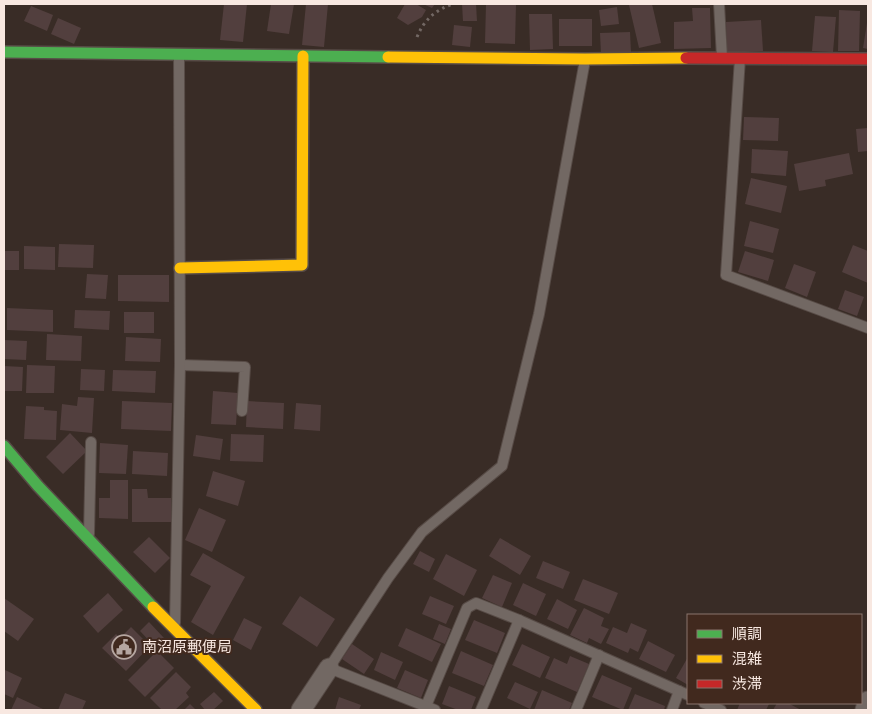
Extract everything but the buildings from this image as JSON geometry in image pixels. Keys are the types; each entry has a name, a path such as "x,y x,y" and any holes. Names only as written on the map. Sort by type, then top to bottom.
{"street":[{"path":"4,52 585,59 740,57 868,59"},
{"path":"180,268 302,265 303,56"},
{"path":"4,446 38,486 89,540 175,630 256,710"},
{"path":"301,710 329,668"},
{"path":"865,710 868,702"}],"lane":[{"path":"719,4 722,58"},
{"path":"175,630 180,365 179,54"},
{"path":"740,57 726,275 868,328"},
{"path":"585,59 539,314 502,466 422,532 388,578 329,668 430,708 467,608 476,603 684,693 672,710"},
{"path":"180,365 245,367 242,411"},
{"path":"89,540 92,442"},
{"path":"481,710 519,620"},
{"path":"576,710 599,655"},
{"path":"706,704 721,710"}],"path":[{"path":"408,57 422,24 444,7 453,4"}],"traffic: fast":[{"path":"4,52 388,57"},
{"path":"4,446 38,486 153,607"}],"traffic: slow":[{"path":"180,268 302,265 303,56"},
{"path":"388,57 686,58"},
{"path":"153,607 256,710"}],"traffic: jam":[{"path":"686,58 868,59"}],"place":[{"name":"南沼原郵便局","path":"124,647"}]}
